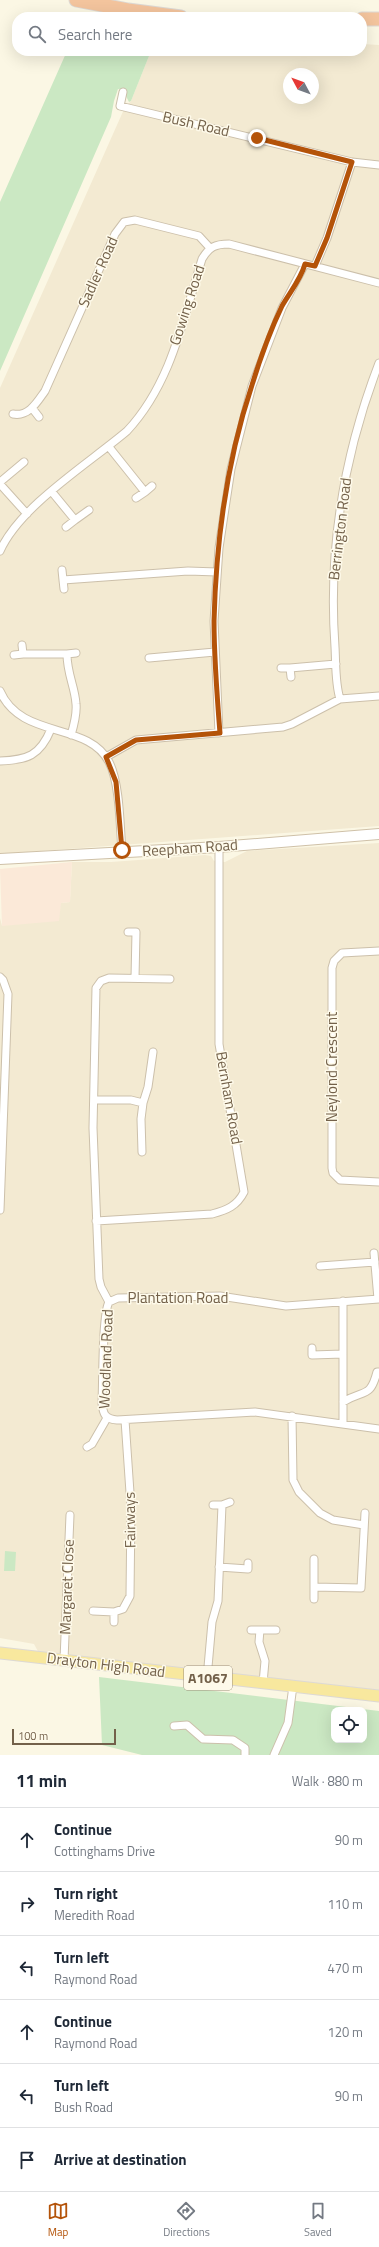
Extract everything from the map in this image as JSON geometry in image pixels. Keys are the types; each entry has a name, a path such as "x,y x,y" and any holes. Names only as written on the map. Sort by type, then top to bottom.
{"highway":[{"path":"76,0 143,12"},
{"path":"367,19 379,19"}],"main road":[{"name":"Drayton High Road","path":"0,1653 207,1678 379,1696"}],"street":[{"name":"Bush Road","path":"123,92 120,106 352,162 379,165"},
{"path":"315,266 327,238 352,162"},
{"name":"Sadler Road","path":"32,408 45,391 120,226 124,222 135,220 199,236 210,248"},
{"name":"Gowing Road","path":"0,551 11,531 27,514 108,446 141,416 162,382 202,259 210,248 216,245 229,244 379,283"},
{"path":"220,733 214,652 217,572 224,511 231,469 252,386 282,308 303,271 305,264"},
{"name":"Berrington Road","path":"340,699 336,664 333,606 338,524 354,439 379,363"},
{"path":"13,414 20,415 32,408 40,417"},
{"path":"108,446 145,492"},
{"path":"24,462 0,485 27,514"},
{"path":"136,498 152,486"},
{"path":"52,492 75,520"},
{"path":"66,527 89,510"},
{"path":"62,570 64,589"},
{"path":"63,580 116,576 120,580 140,579 143,574 217,572"},
{"path":"22,645 22,654"},
{"path":"149,658 214,652"},
{"path":"14,655 76,653"},
{"path":"67,654 69,677 76,703 76,714 71,735"},
{"path":"281,668 336,664"},
{"path":"290,668 291,677"},
{"path":"0,691 7,704 19,715 51,729 88,742 106,757 116,782 122,852"},
{"path":"106,757 136,740 288,726 340,699 379,696"},
{"path":"0,761 20,760 30,756 42,747 51,729"},
{"name":"Reepham Road","path":"0,859 74,853 219,847 379,834"},
{"name":"Bernham Road","path":"96,1221 212,1214 226,1210 239,1202 244,1192 220,1044 219,847"},
{"path":"128,932 136,932 135,978"},
{"name":"Neylond Crescent","path":"379,951 342,953 334,961 332,968 332,1168 333,1173 340,1180 379,1182"},
{"path":"0,977 3,980 8,994 0,1210"},
{"name":"Woodland Road","path":"170,979 109,978 101,980 96,988 93,1128 96,1221 99,1279 101,1287 109,1302 106,1312 102,1411 107,1418 125,1420 254,1412 379,1429"},
{"path":"142,1152 141,1119 148,1087 153,1052"},
{"path":"94,1100 131,1100 144,1103"},
{"path":"374,1253 378,1299"},
{"path":"320,1266 375,1262"},
{"name":"Plantation Road","path":"109,1302 118,1298 220,1296 286,1306 378,1299"},
{"path":"343,1301 343,1423"},
{"path":"312,1364 312,1351 343,1354"},
{"path":"343,1402 353,1396 368,1392 373,1387 377,1372 379,1372"},
{"path":"292,1416 293,1480 299,1492 320,1513 333,1520 364,1525"},
{"path":"87,1447 92,1444 107,1418"},
{"name":"Fairways","path":"114,1612 123,1609 130,1596 131,1507 125,1420"},
{"path":"213,1505 222,1505 230,1502"},
{"path":"207,1678 212,1622 218,1601 222,1505"},
{"path":"314,1587 361,1588 365,1513"},
{"name":"Margaret Close","path":"64,1660 70,1515"},
{"path":"314,1559 314,1599"},
{"path":"219,1567 248,1569"},
{"path":"94,1611 114,1612 114,1622"},
{"path":"251,1630 276,1630"},
{"path":"260,1630 259,1642 265,1662 263,1683"},
{"path":"274,1755 288,1723 293,1686"},
{"path":"174,1726 187,1725 203,1739 233,1740 245,1748 245,1755"}],"shaded area":[{"path":"367,44 379,45 379,826 0,854 0,388 125,107 131,101 149,56 367,56"},
{"path":"379,843 379,1690 191,1669 40,1655 34,1644 0,1638 0,918 2,926 61,903 70,902 72,862 111,862 205,855 211,856 214,861 225,862 247,851"},
{"path":"72,862 70,902 61,903 59,921 2,926 0,869"}],"green space":[{"path":"65,56 149,56 131,101 129,102 126,96 127,91 118,89 111,117 0,371 0,202"},
{"path":"5,1551 16,1552 15,1571 4,1571"},
{"path":"99,1677 346,1707 331,1707 331,1743 367,1743 367,1710 379,1711 379,1755 142,1755 102,1745"}],"route":[{"path":"122,850 116,782 110,762 106,757 128,743 136,740 220,733 214,652 217,572 224,511 240,425 266,345 282,308 303,271 305,264 315,266 327,238 352,162 257,138"}]}
